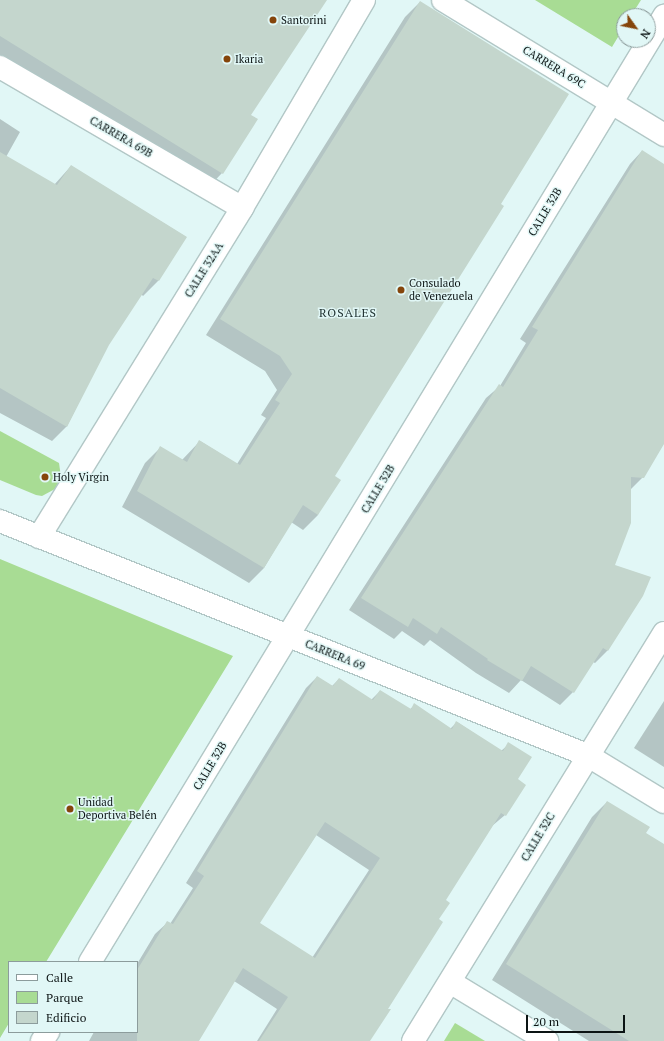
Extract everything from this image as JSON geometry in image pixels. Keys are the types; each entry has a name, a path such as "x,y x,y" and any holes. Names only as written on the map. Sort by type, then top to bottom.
{"street":[{"name":"CALLE 32AA","path":"39,537 242,208 364,0"},
{"name":"CARRERA 69C","path":"442,0 664,135"},
{"name":"CALLE 32B","path":"91,961 664,16"},
{"name":"CARRERA 69B","path":"0,67 242,208"},
{"name":"CARRERA 69","path":"0,521 587,755 664,802"},
{"name":"CALLE 32C","path":"413,1041 587,755 664,633"},
{"path":"450,982 547,1041"}],"green space":[{"path":"535,0 641,0 636,8 616,8 616,40 612,47"},
{"path":"0,431 59,463 61,477 55,489 42,496 36,495 0,480"},
{"name":"Unidad Deportiva Belén","path":"0,559 233,656 47,961 8,961 8,1025 0,1038"},
{"path":"455,1023 485,1041 444,1041"}],"building":[{"path":"0,0 327,0 251,115 258,119 223,174 0,36"},
{"path":"420,1 569,94 501,204 504,206 335,476 341,480 318,515 303,505 264,568 137,491 160,446 187,462 199,440 240,465 280,403 275,400 292,374 280,356 220,319"},
{"path":"642,150 664,164 664,444 644,478 631,477 631,523 615,565 651,577 643,596 608,651 603,648 574,693 531,666 522,681 487,660 488,659 441,627 437,634 413,618 408,627 361,598 499,384 503,387 538,330 532,327"},
{"path":"0,152 57,185 71,165 187,237 159,281 153,278 109,345 67,427 0,388"},
{"path":"317,676 333,686 339,678 373,700 380,690 411,709 414,703 452,729 456,721 503,751 508,742 532,757 518,779 526,785 506,816 501,813 446,900 450,903 439,919 443,922 388,1009 391,1009 370,1041 259,1041 288,997 243,968 199,1041 137,1041 138,968 167,921 173,924 204,876 197,871","holes":["325,822 380,858 315,958 260,923"]},
{"path":"607,801 650,827 646,833 664,844 664,1041 629,1041 506,964"}],"place":[{"name":"Santorini","path":"273,20"},
{"name":"Ikaria","path":"227,59"},
{"name":"Consulado de Venezuela","path":"401,290"},
{"name":"Holy Virgin","path":"45,477"},
{"name":"Unidad Deportiva Belén","path":"70,809"}],"district":[{"name":"ROSALES","path":"348,313"}]}
